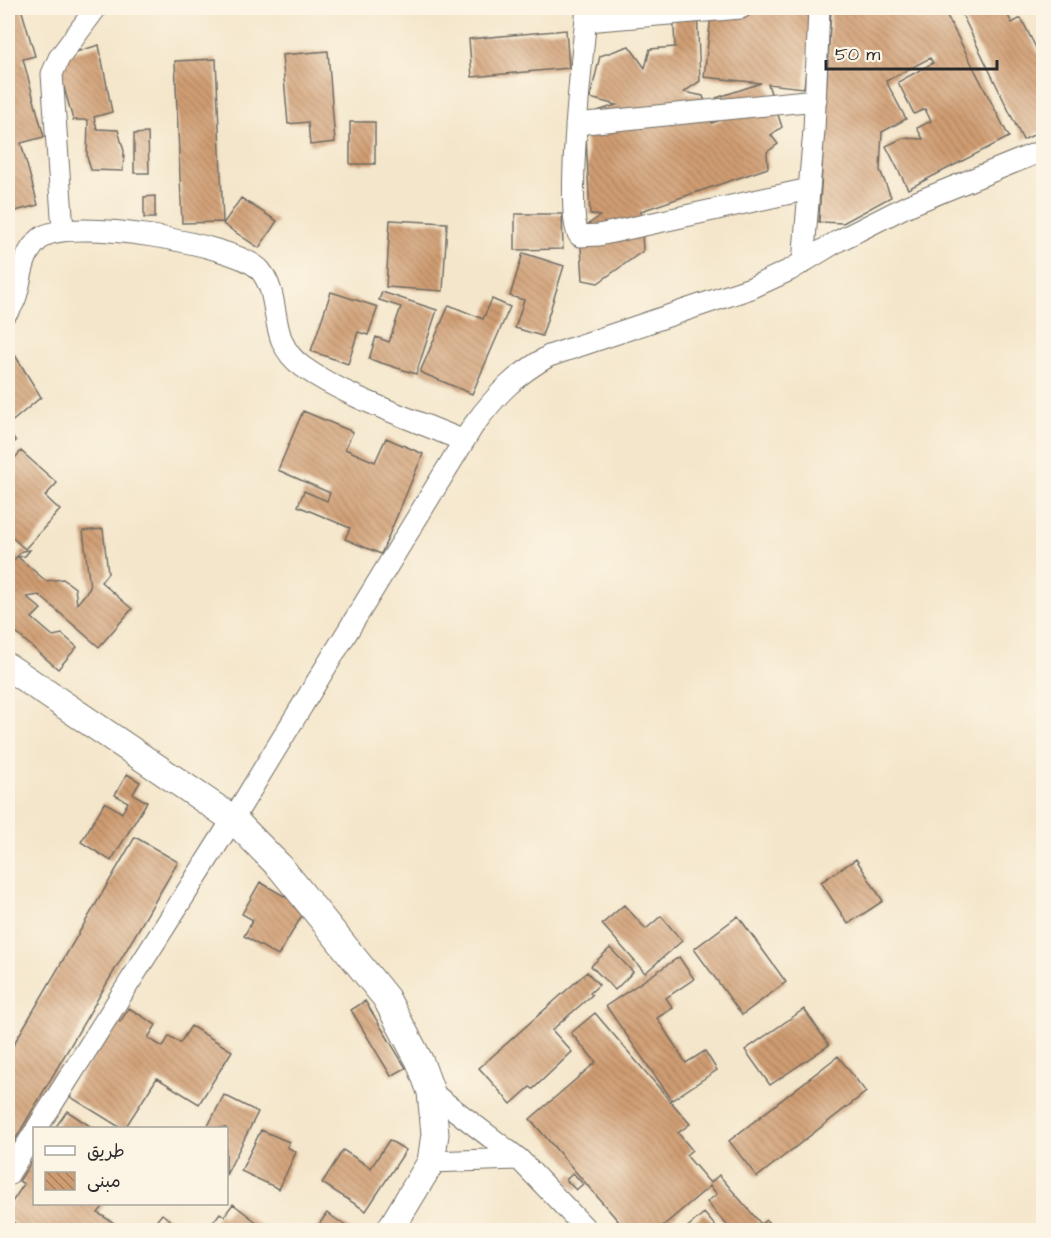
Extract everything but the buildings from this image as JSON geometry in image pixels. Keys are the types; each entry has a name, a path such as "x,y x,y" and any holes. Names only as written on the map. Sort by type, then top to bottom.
{"street":[{"path":"63,230 52,74 59,58 96,8"},
{"path":"741,8 586,14 576,124 574,227 580,236 599,235 809,189"},
{"path":"803,263 816,100 819,8"},
{"path":"576,124 816,100"},
{"path":"38,1127 233,819 464,441 498,393 521,372 549,356 751,288 803,263 907,206 1044,150"},
{"path":"8,311 13,305 22,266 29,253 43,237 63,230 91,229 136,234 208,248 255,265 267,281 278,332 293,359 325,381 464,441"},
{"path":"8,667 233,819 281,868 386,998 406,1031 431,1092 435,1134 431,1162 390,1230"},
{"path":"431,1092 519,1159 587,1230"},
{"path":"8,1175 33,1135"},
{"path":"431,1162 519,1159"}]}
